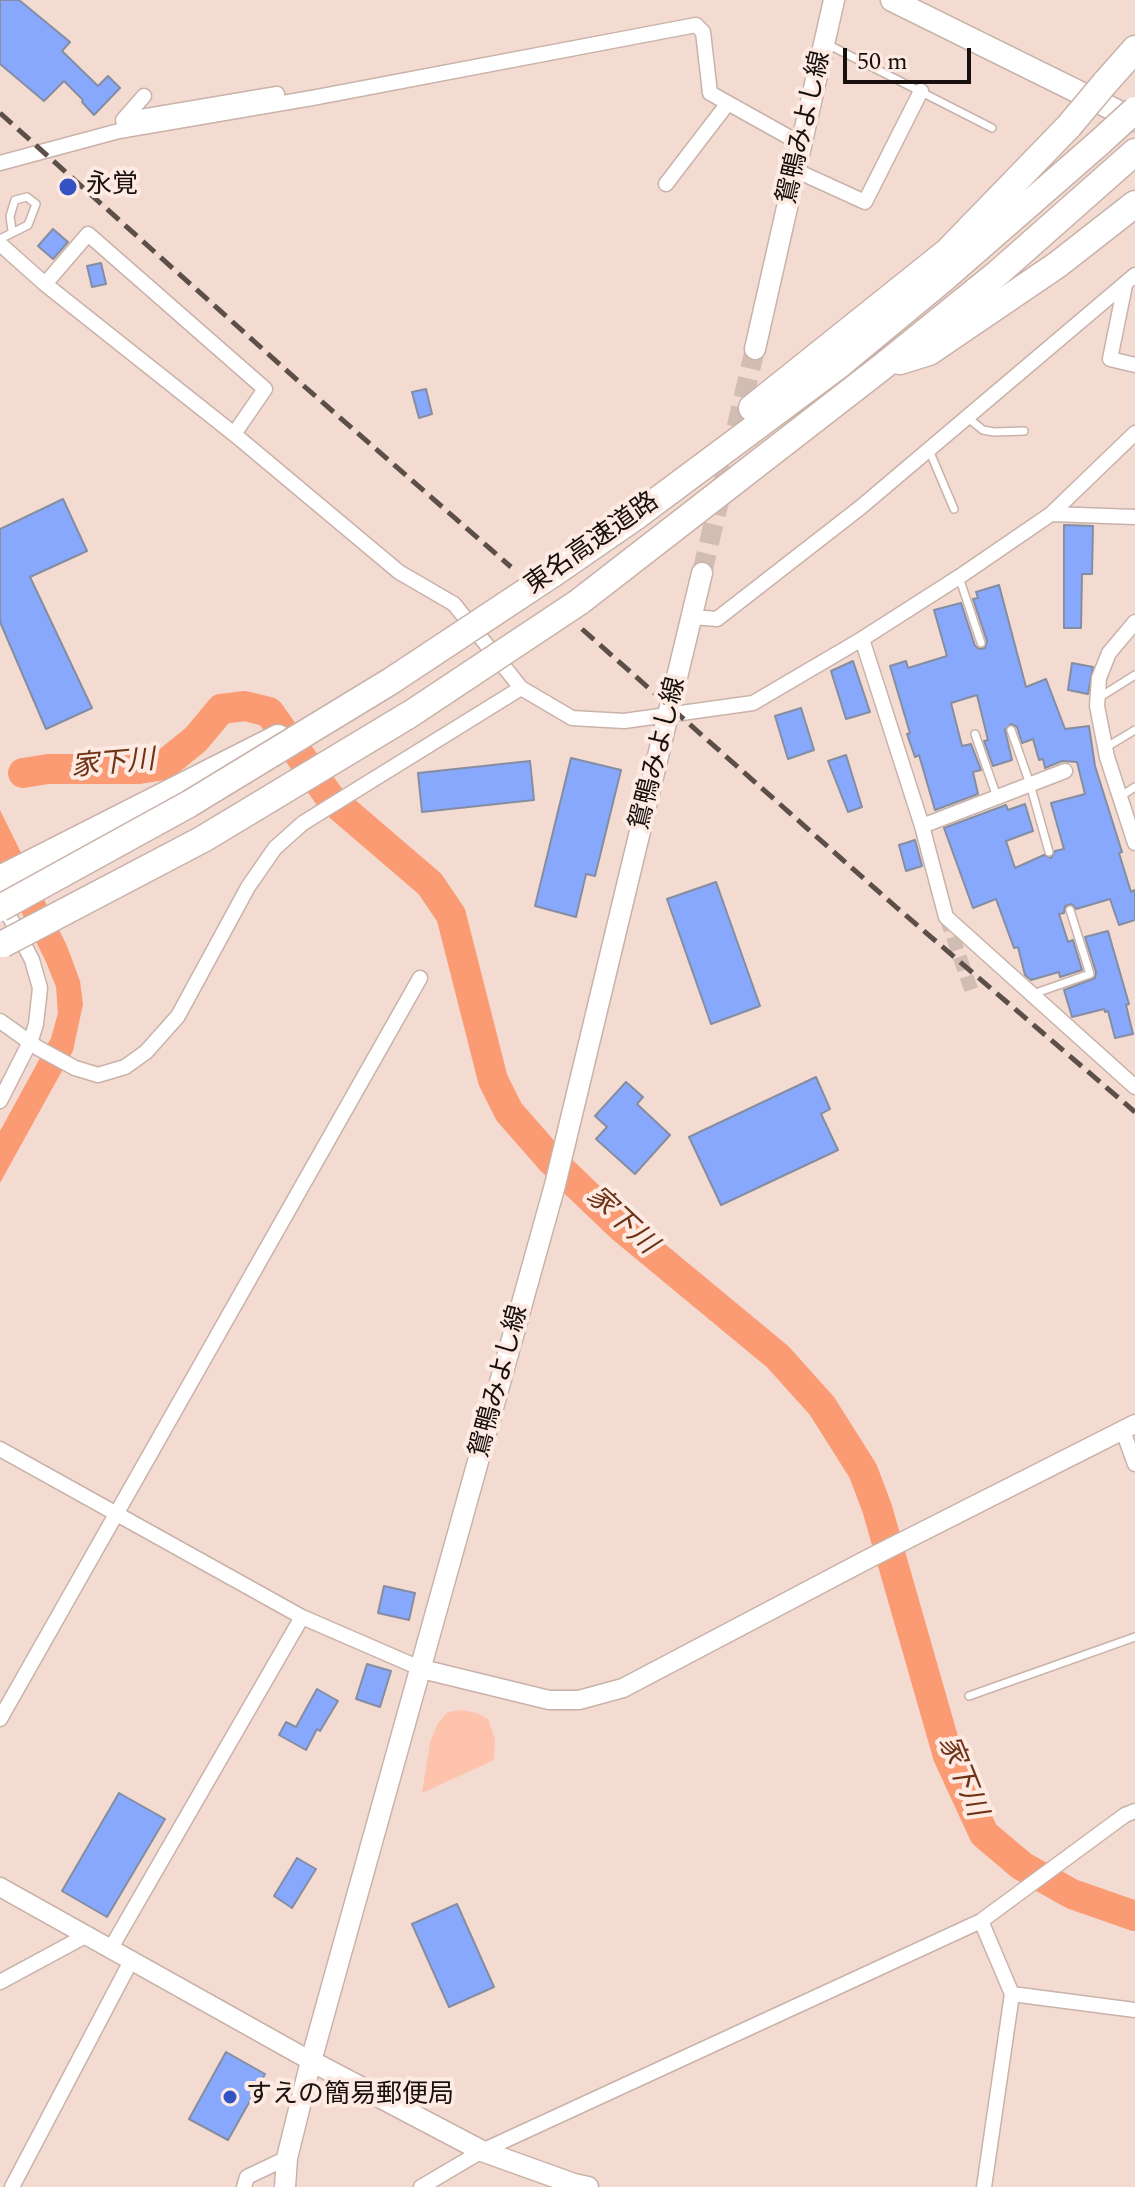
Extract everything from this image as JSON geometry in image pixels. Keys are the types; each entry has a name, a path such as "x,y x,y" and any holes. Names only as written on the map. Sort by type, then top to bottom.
{"highway":[{"path":"635,517 679,466 947,252 1069,126 1135,49"},
{"name":"東名高速道路","path":"0,908 189,804 391,681 635,517 839,365 943,279 1135,110"},
{"name":"東名高速道路","path":"1,945 203,839 412,713 579,602 998,273 1134,152"},
{"path":"882,367 929,352 1057,265 1135,204"},
{"path":"0,879 391,681"}],"main road":[{"name":"鴛鴨みよし線","path":"755,349 834,0"},
{"path":"892,0 1135,120"},
{"name":"鴛鴨みよし線","path":"285,2187 287,2158 311,2061 555,1185 702,573"},
{"path":"311,2061 482,2151 578,2186"}],"street":[{"path":"0,163 119,131 312,98 696,25 703,32 710,93 803,145"},
{"path":"144,96 123,120 297,91 312,98"},
{"path":"797,171 865,202 921,91"},
{"path":"666,184 728,103"},
{"path":"45,284 88,234 265,389 234,434"},
{"path":"0,242 45,284 234,434 399,572 454,604 521,688 572,718 624,721 753,703 862,639 1051,514 1135,433"},
{"path":"1130,280 1110,359 1135,365"},
{"path":"693,617 717,619 861,507 1130,280"},
{"path":"1051,514 1135,517"},
{"path":"1134,839 1105,748 1098,698 1099,678 1109,653 1135,622"},
{"path":"862,639 922,826 946,917 1135,1087"},
{"path":"0,1021 75,1068 98,1075 125,1067 146,1052 178,1016 248,887 275,848 303,823 521,688"},
{"path":"922,826 1065,771"},
{"path":"0,899 32,960 40,988 35,1044 0,1101"},
{"path":"0,1719 420,978"},
{"path":"0,1449 302,1617 422,1669 549,1700 579,1700 623,1688 1129,1427 1135,1464"},
{"path":"111,1948 302,1617"},
{"path":"421,2187 482,2151 981,1921 1125,1815 1135,1811"},
{"path":"0,1887 311,2061"},
{"path":"981,1921 1012,1994 984,2187"},
{"path":"0,1982 87,1935"},
{"path":"12,2187 132,1959"},
{"path":"1012,1994 1135,2010"},
{"path":"244,2187 247,2177 287,2158"}],"lane":[{"path":"825,43 992,128"},
{"path":"0,242 12,231 28,225 36,204 27,197 15,200 10,216 12,231"},
{"path":"968,418 983,430 1024,431"},
{"path":"929,450 954,509"},
{"path":"959,577 981,643"},
{"path":"1098,698 1135,675"},
{"path":"1011,730 1049,852"},
{"path":"1105,748 1135,730"},
{"path":"975,734 997,797"},
{"path":"1119,797 1135,787"},
{"path":"1033,994 1090,974 1070,910"},
{"path":"969,1696 1135,1637"}],"shaded area":[{"path":"0,810 67,946 80,981 83,1004 73,1051 0,1183 0,1131 51,1038 58,1013 56,987 46,962 0,869"},
{"path":"462,1710 488,1719 495,1739 494,1760 422,1793 430,1742 438,1723 448,1712"}],"building":[{"path":"0,0 19,0 70,42 62,51 98,86 108,76 120,88 94,115 64,81 44,101 0,64"},
{"path":"53,229 68,242 53,259 38,246"},
{"path":"101,263 106,284 92,287 87,266"},
{"path":"426,389 432,414 419,418 412,392"},
{"path":"63,499 87,551 30,577 92,708 46,729 0,622 0,529"},
{"path":"1064,525 1093,526 1092,574 1082,574 1081,628 1064,628"},
{"path":"999,585 1026,687 1046,679 1065,729 1089,726 1095,766 1122,852 1119,853 1131,892 1135,890 1135,920 1119,925 1110,899 1076,909 1072,904 1065,906 1064,913 1059,914 1068,942 1073,940 1082,970 1060,977 1059,972 1031,980 1025,975 1018,947 1014,948 996,899 973,908 944,828 1006,805 1008,810 1025,804 1033,831 1006,841 1015,868 1044,855 1051,858 1055,851 1064,849 1051,803 1085,794 1077,762 1062,761 1045,768 1043,759 1039,760 1033,739 1022,743 1017,727 1011,724 1005,730 1012,760 993,766 984,741 988,740 977,695 951,703 962,746 971,744 981,770 973,772 978,794 935,810 919,755 915,757 907,734 910,733 890,666 906,661 908,668 947,656 934,610 961,603 975,646 985,648 987,641 973,599 978,598 976,592"},
{"path":"853,661 870,712 846,719 831,671"},
{"path":"1072,663 1093,667 1088,694 1068,690"},
{"path":"801,708 814,750 788,759 775,716"},
{"path":"846,755 862,807 848,812 828,761"},
{"path":"571,758 621,770 595,876 586,874 576,917 535,906"},
{"path":"530,761 534,800 422,812 418,773"},
{"path":"915,840 922,866 906,871 899,845"},
{"path":"716,882 760,1006 711,1024 667,899"},
{"path":"1108,931 1129,1004 1126,1005 1133,1034 1115,1038 1108,1011 1104,1009 1072,1017 1064,990 1095,978 1085,937"},
{"path":"816,1077 830,1109 821,1114 838,1150 721,1205 689,1137"},
{"path":"626,1082 643,1097 637,1104 670,1135 635,1174 596,1139 607,1127 595,1116"},
{"path":"384,1586 415,1593 409,1620 378,1613"},
{"path":"367,1664 391,1671 380,1707 356,1699"},
{"path":"317,1689 338,1701 306,1750 279,1735 286,1722 296,1727"},
{"path":"119,1793 165,1819 107,1917 62,1891"},
{"path":"297,1858 316,1869 292,1908 274,1896"},
{"path":"457,1904 494,1987 449,2007 412,1924"},
{"path":"226,2052 265,2074 228,2140 189,2119"}],"waterway":[{"name":"家下川","path":"23,773 48,769 139,769 164,765 196,739 221,709 245,706 269,712 331,799 430,884 451,915 493,1080 509,1112 552,1161 621,1227 778,1357 822,1406 863,1471 877,1508 948,1756 984,1834 1022,1866 1072,1894 1135,1916"}],"tunnel":[{"path":"702,573 755,349"},
{"path":"946,917 973,995"}],"railway":[{"path":"0,113 511,567"},
{"path":"582,629 896,907 1135,1112"}],"place":[{"name":"永覚","path":"68,187"},
{"name":"すえの簡易郵便局","path":"230,2097"}]}
